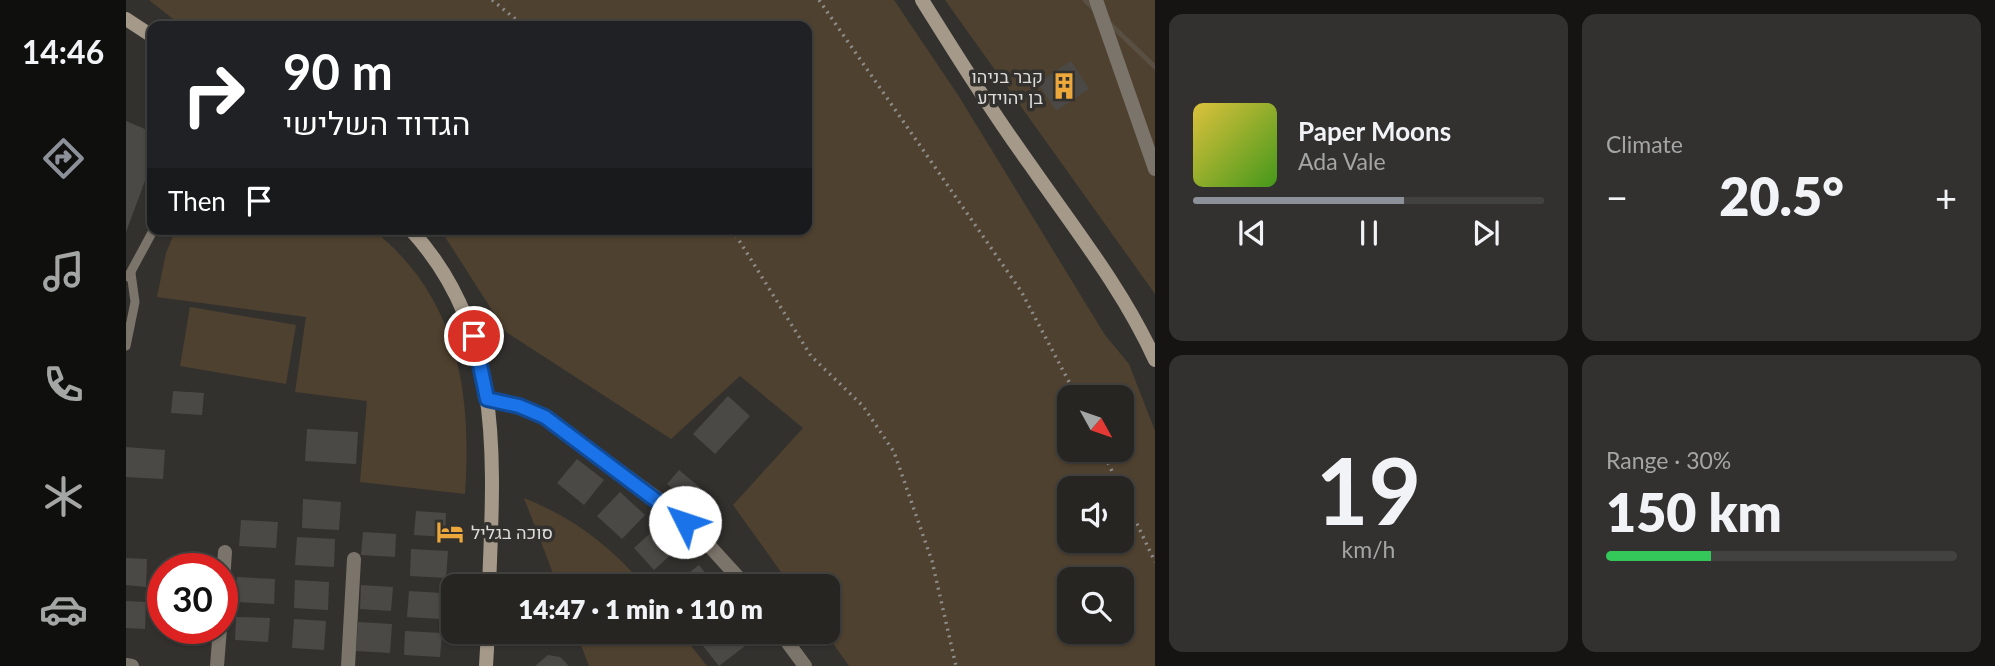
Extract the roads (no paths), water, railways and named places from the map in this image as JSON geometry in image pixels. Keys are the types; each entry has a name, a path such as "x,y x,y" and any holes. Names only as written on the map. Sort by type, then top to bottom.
{"street":[{"path":"922,0 994,115 1150,333 1155,360"},
{"path":"1096,0 1155,169"},
{"path":"126,19 147,33"},
{"path":"415,235 448,277 465,310 474,336 492,424 489,574"},
{"path":"487,399 519,406 545,417 665,504 704,540 735,574"},
{"path":"348,666 354,559"},
{"path":"218,666 219,644"},
{"path":"486,666 487,644"},
{"path":"789,644 805,666"},
{"path":"126,665 132,666"}],"lane":[{"path":"126,346 135,302 129,276 151,235"}],"waterway":[{"path":"1085,0 1094,9"},
{"path":"1109,23 1155,67"}],"place":[{"name":"קבר בניהו בן יהוידע","path":"1064,86"},
{"name":"סוכה בגליל","path":"450,532"}]}
